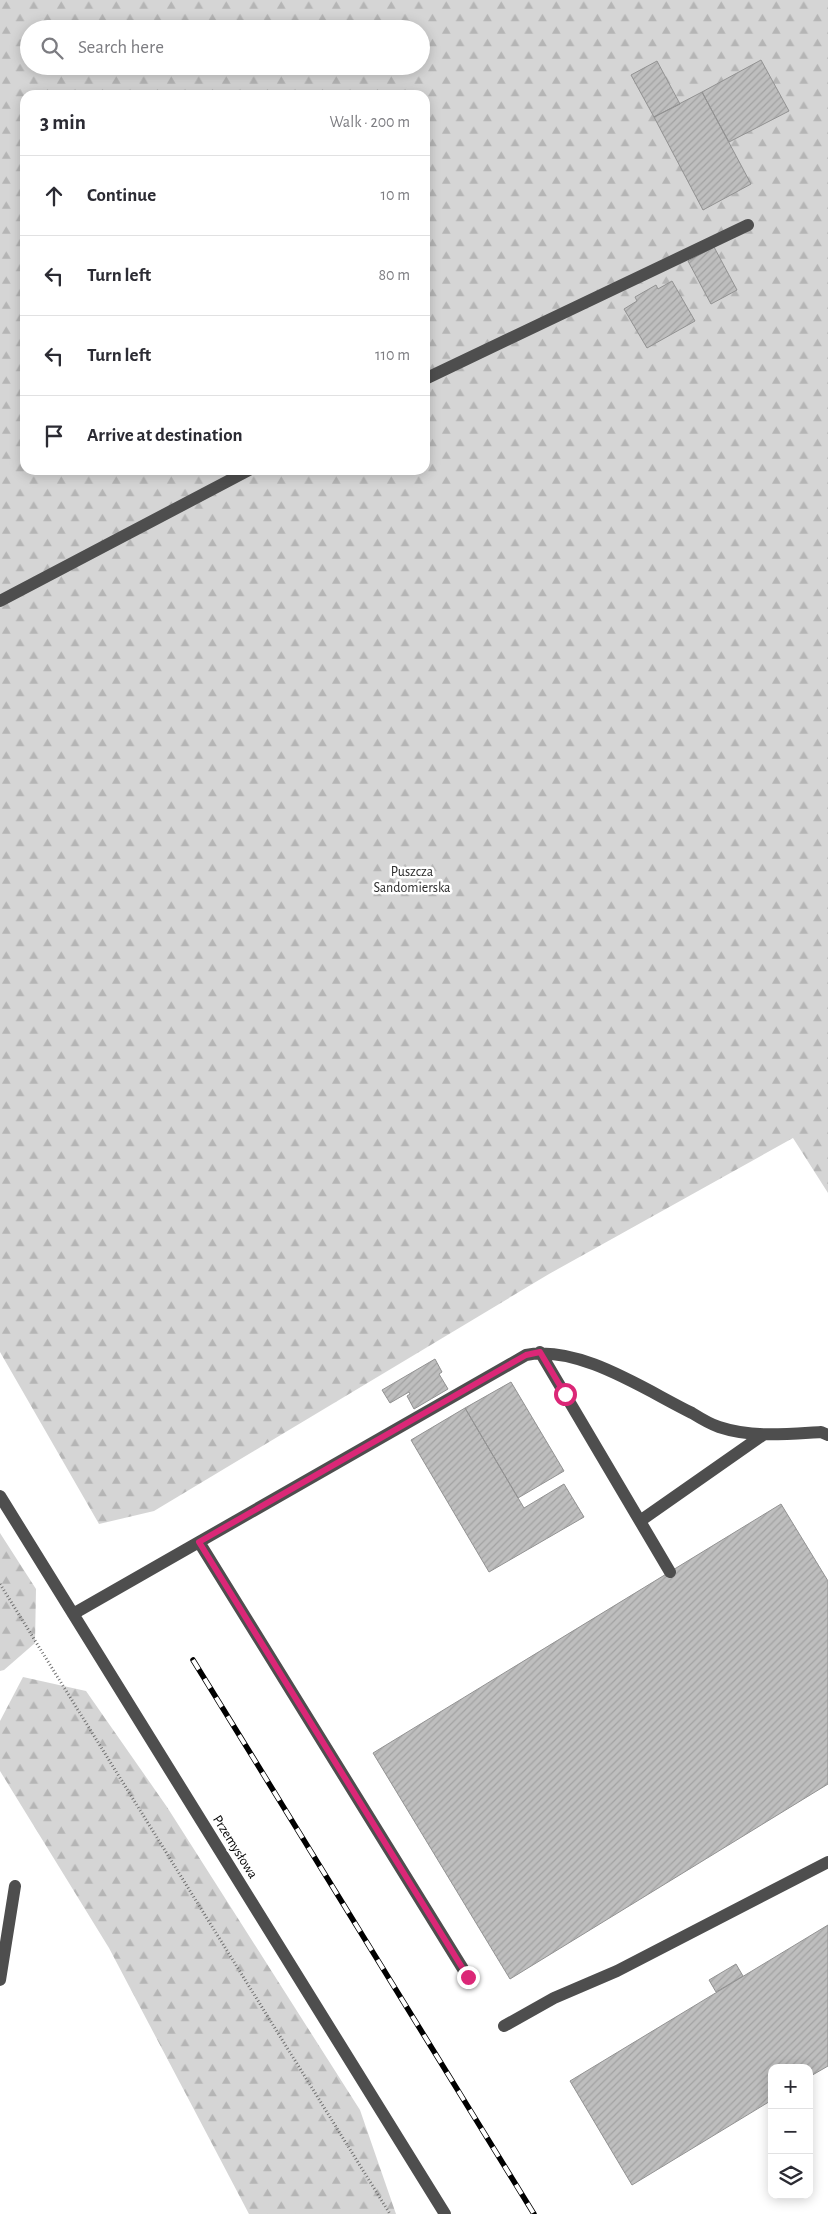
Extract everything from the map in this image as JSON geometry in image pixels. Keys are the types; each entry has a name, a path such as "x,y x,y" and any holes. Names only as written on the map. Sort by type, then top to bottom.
{"street":[{"path":"430,377 748,225"},
{"path":"0,601 239,475"},
{"path":"540,1352 670,1572"},
{"path":"73,1614 526,1355 540,1352 557,1354 594,1364 719,1427 763,1435 821,1432 828,1435"},
{"path":"640,1521 763,1435"},
{"name":"Przemysłowa","path":"0,1496 445,2214"},
{"path":"199,1542 468,1977"},
{"path":"504,2026 554,1998 617,1971 828,1862"},
{"path":"0,1980 15,1886"}],"path":[{"path":"0,1584 390,2214"}],"green space":[{"name":"Puszcza Sandomierska","path":"0,0 828,0 828,1193 793,1138 549,1274 154,1511 99,1524 0,1352"},
{"path":"0,1533 36,1589 35,1643 4,1670 0,1671"},
{"path":"23,1677 86,1691 167,1807 360,2110 396,2214 249,2214 109,1948 0,1771 0,1721"}],"building":[{"path":"761,60 789,111 729,142 702,92"},
{"path":"657,61 680,104 654,117 631,75"},
{"path":"702,92 751,184 703,210 654,117"},
{"path":"714,247 737,290 711,304 688,261"},
{"path":"672,281 695,321 647,348 624,309 637,301 635,297 656,285 658,289"},
{"path":"435,1359 442,1372 439,1374 448,1389 414,1409 407,1396 410,1394 409,1392 390,1403 382,1390"},
{"path":"511,1382 564,1471 518,1498 465,1408"},
{"path":"465,1408 524,1508 564,1484 584,1517 489,1572 411,1440"},
{"path":"781,1504 828,1581 828,1784 510,1979 373,1753"},
{"path":"828,1925 828,2066 813,2075 813,2064 768,2064 768,2102 632,2185 570,2081"},
{"path":"736,1964 743,1976 716,1992 709,1980"}],"railway":[{"path":"193,1660 534,2214"}],"route":[{"path":"468,1977 283,1674 199,1542 526,1355 540,1352 565,1394"}]}
